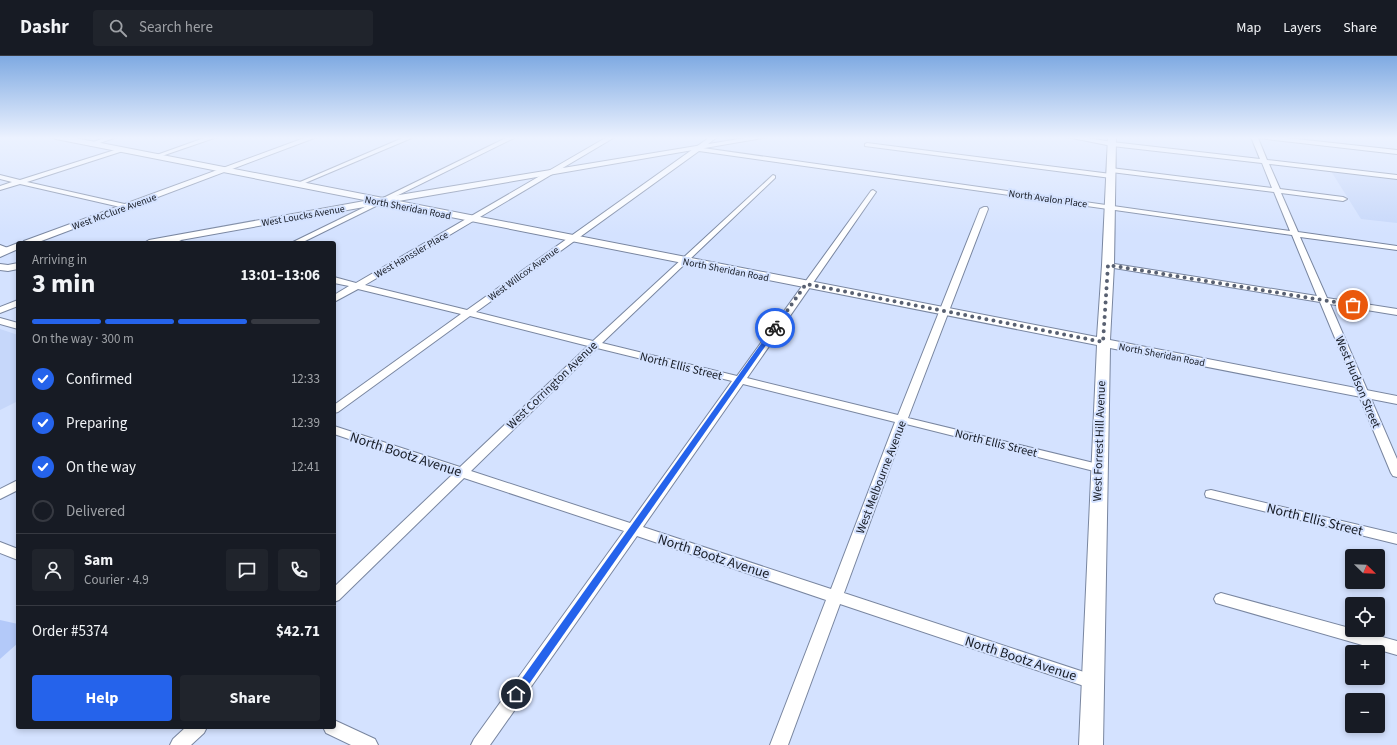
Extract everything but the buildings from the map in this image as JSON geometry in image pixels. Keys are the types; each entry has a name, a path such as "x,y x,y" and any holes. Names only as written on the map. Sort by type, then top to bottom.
{"main road":[{"name":"North Sheridan Road","path":"214,169 1397,400"},
{"name":"West Forrest Hill Avenue","path":"1091,745 1098,468 1111,169"}],"street":[{"path":"0,188 61,169"},
{"name":"West McClure Avenue","path":"32,241 228,169"},
{"path":"296,185 334,169"},
{"path":"403,195 452,169"},
{"name":"West Hanssler Place","path":"336,298 558,169"},
{"name":"West Loucks Avenue","path":"163,241 358,209 403,195 575,169"},
{"name":"West Willcox Avenue","path":"336,409 670,169"},
{"name":"North Avalon Place","path":"841,169 1397,248"},
{"path":"1077,169 1343,199"},
{"name":"West Hudson Street","path":"1267,169 1397,473"},
{"path":"1327,169 1397,177"},
{"path":"0,177 126,206"},
{"name":"West Corrington Avenue","path":"336,594 682,261 773,177"},
{"path":"480,745 806,284 873,192"},
{"path":"299,241 358,209"},
{"name":"West Melbourne Avenue","path":"779,745 943,311 984,209"},
{"path":"169,240 173,241"},
{"path":"1108,265 1397,312"},
{"path":"0,266 16,266"},
{"name":"North Ellis Street","path":"336,281 1098,468"},
{"path":"0,310 16,304"},
{"path":"0,321 16,325"},
{"name":"North Bootz Avenue","path":"336,431 1093,682"},
{"path":"0,495 16,485"},
{"name":"North Ellis Street","path":"1211,494 1397,539"},
{"path":"0,547 16,554"},
{"path":"1221,599 1397,648"},
{"path":"179,745 196,729"},
{"path":"336,729 369,745"}],"shaded area":[{"path":"1331,171 1397,178 1397,223 1361,219"},
{"path":"0,329 16,334 16,402 0,410"},
{"path":"0,620 16,624 16,645 0,659"}],"way so far":[{"path":"775,328 806,284 1103,342 1108,265 1353,305"}],"route":[{"path":"516,694 775,328"}]}
